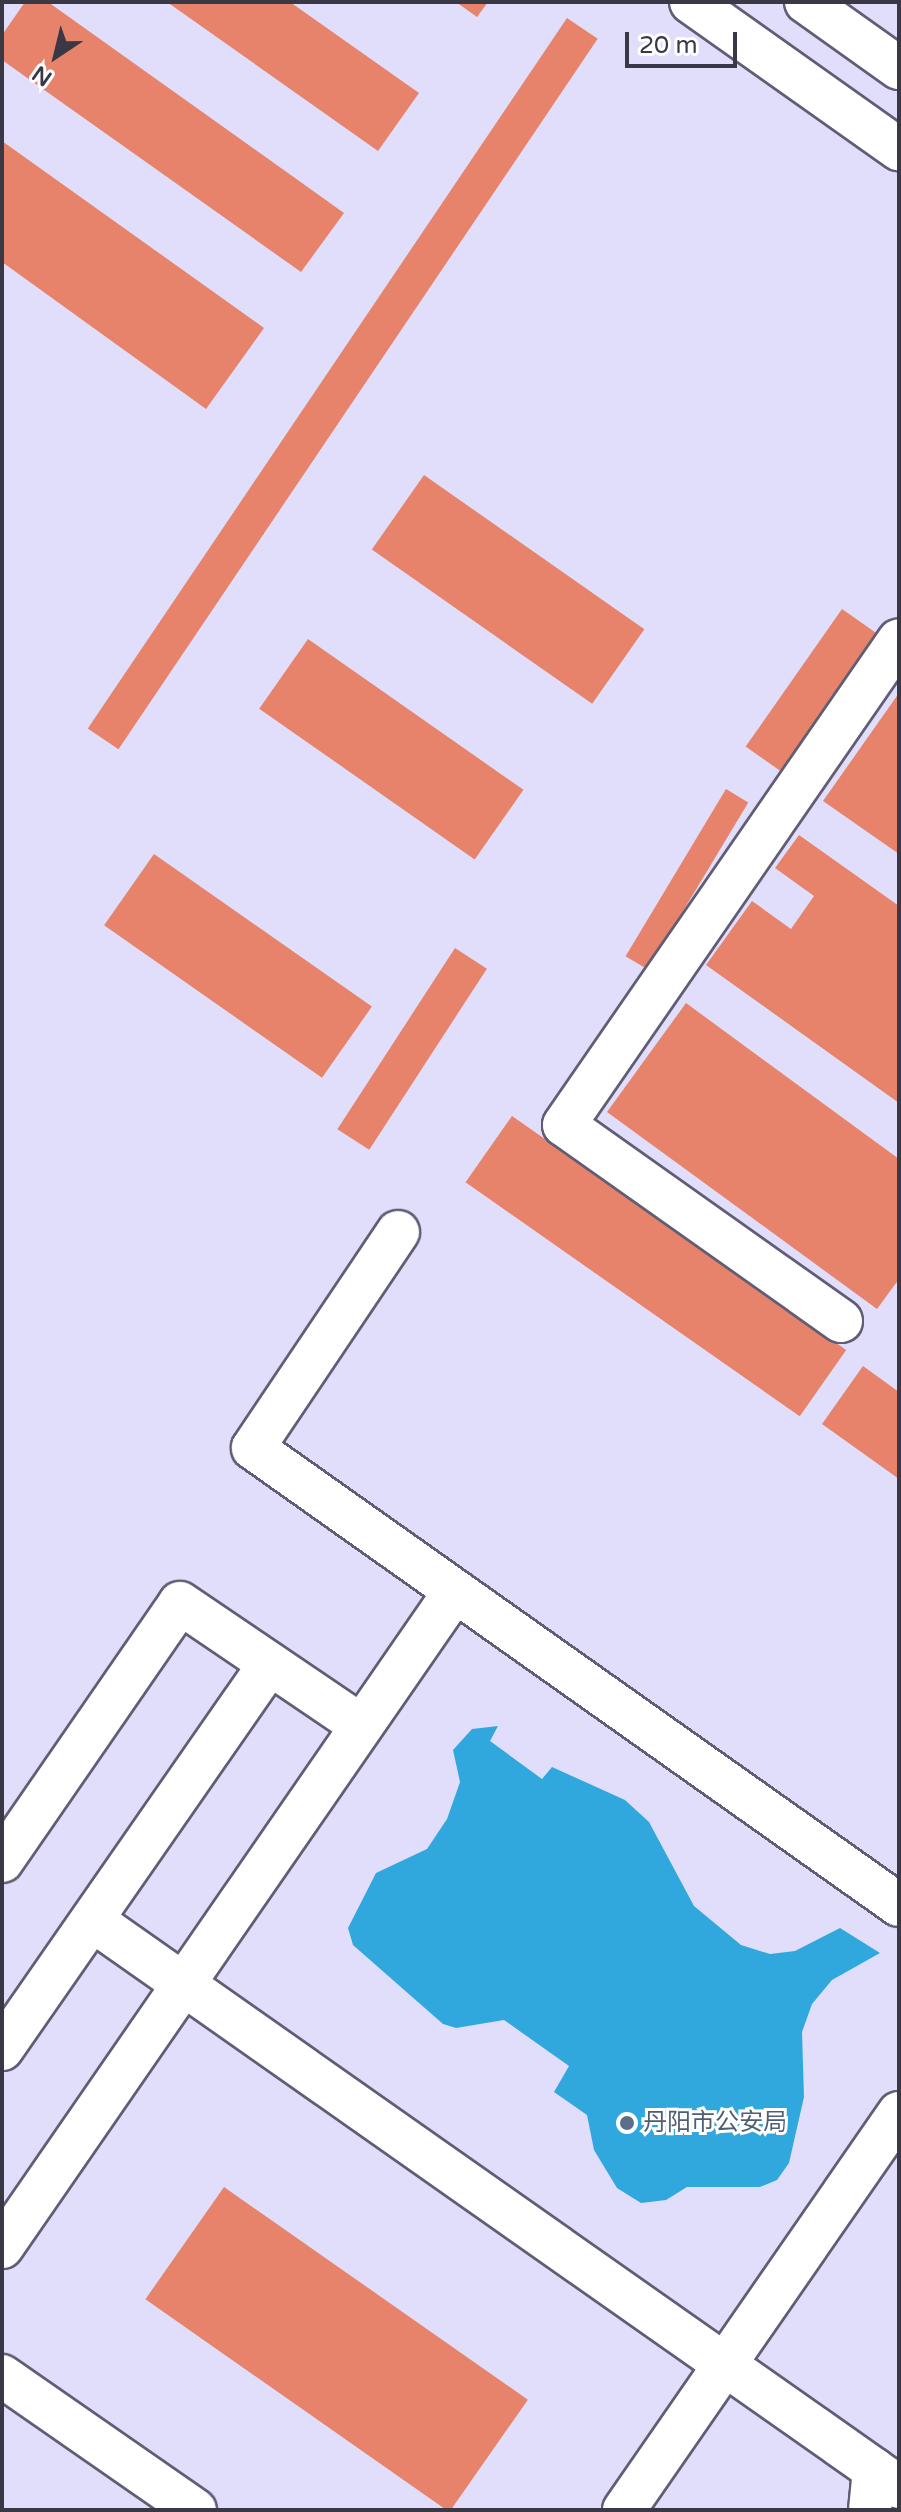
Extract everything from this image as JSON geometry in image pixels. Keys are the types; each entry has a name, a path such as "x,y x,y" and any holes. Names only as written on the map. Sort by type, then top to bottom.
{"street":[{"path":"691,2 899,149"},
{"path":"806,2 899,68"},
{"path":"841,1321 564,1125 899,640"},
{"path":"398,1232 253,1448 899,1905"},
{"path":"2,2247 359,1724 455,1591"},
{"path":"2,1861 180,1603 359,1724"},
{"path":"2,2049 270,1664"},
{"path":"92,1920 725,2365 881,2489"},
{"path":"624,2510 895,2130"},
{"path":"2,2376 195,2510"}],"water":[{"path":"498,1726 490,1741 542,1779 552,1767 625,1800 649,1822 694,1906 741,1945 770,1954 795,1951 840,1928 880,1953 832,1980 812,2004 802,2032 804,2097 789,2163 777,2180 760,2187 687,2187 666,2200 641,2203 617,2188 594,2150 587,2115 554,2092 569,2066 504,2020 456,2028 443,2024 353,1945 348,1928 376,1873 427,1849 447,1819 460,1782 453,1750 472,1729"}],"building":[{"path":"25,2 48,2 344,213 301,272 2,60 2,35"},
{"path":"167,2 290,2 419,93 378,151"},
{"path":"456,2 488,2 477,17"},
{"path":"567,18 598,39 118,749 88,728"},
{"path":"2,141 264,328 206,409 2,262"},
{"path":"424,475 644,629 592,704 372,550"},
{"path":"842,609 883,638 787,775 746,747"},
{"path":"308,639 523,790 475,859 259,709"},
{"path":"899,693 899,854 823,801"},
{"path":"726,789 748,802 648,970 626,956"},
{"path":"799,835 899,906 899,1103 706,965 752,901 791,929 814,896 775,868"},
{"path":"154,854 372,1007 322,1078 104,925"},
{"path":"455,948 487,969 369,1150 337,1129"},
{"path":"686,1003 899,1159 899,1279 877,1309 607,1112"},
{"path":"512,1116 846,1350 800,1416 466,1182"},
{"path":"863,1366 899,1392 899,1479 822,1424"},
{"path":"224,2187 528,2400 451,2510 446,2510 145,2299"}],"place":[{"name":"丹阳市公安局","path":"627,2123"}]}
